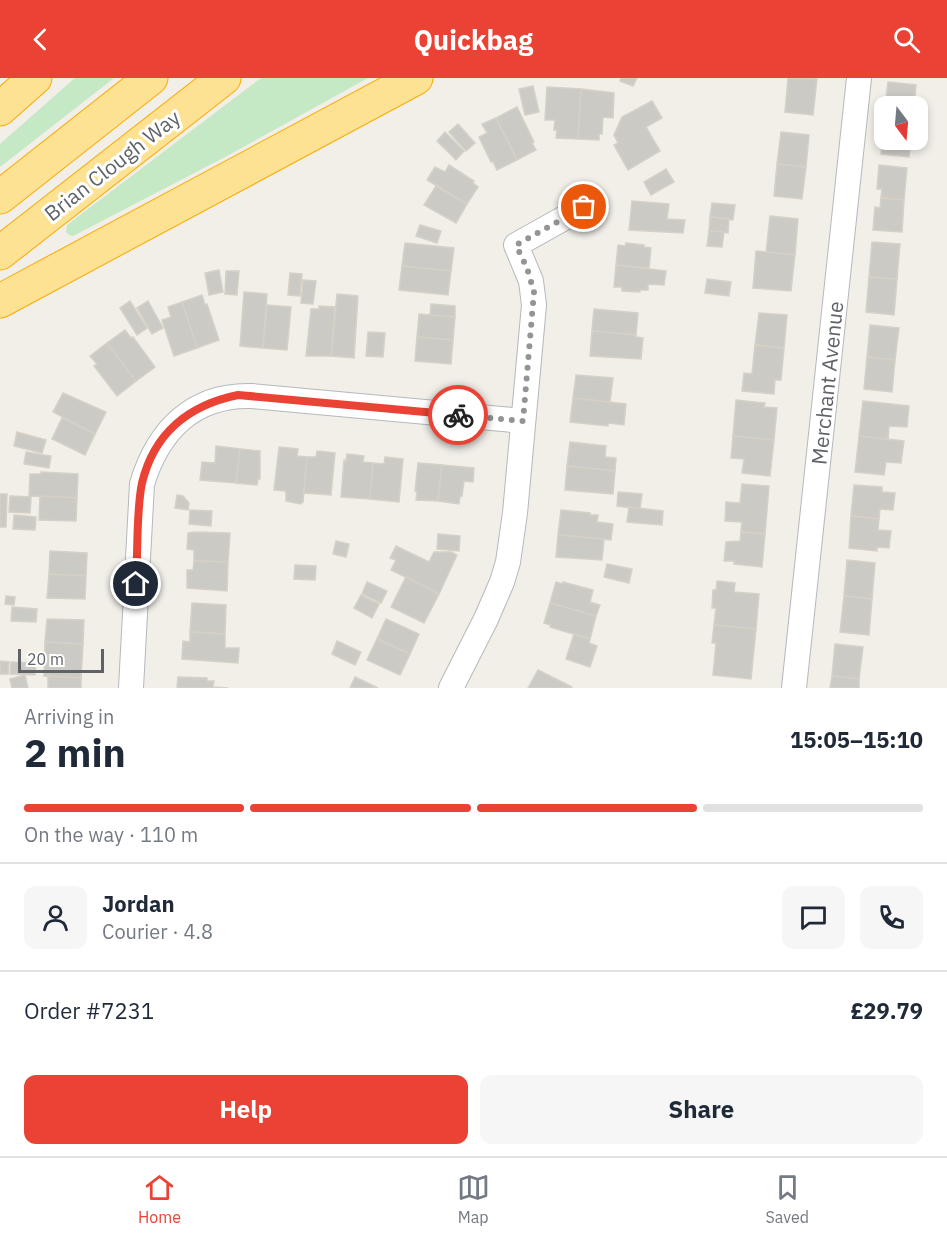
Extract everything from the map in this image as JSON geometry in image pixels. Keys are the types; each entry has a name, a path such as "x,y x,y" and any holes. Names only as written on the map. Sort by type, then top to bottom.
{"highway":[{"path":"0,109 35,78"},
{"name":"Brian Clough Way","path":"0,197 151,78"},
{"name":"Brian Clough Way","path":"0,253 224,78"},
{"path":"0,301 416,78"}],"street":[{"name":"Merchant Avenue","path":"794,688 859,78"},
{"path":"451,688 486,619 508,562 515,513 534,292 527,268 516,245 584,207"},
{"path":"131,688 142,484 150,460 160,441 194,410 217,400 245,396 523,421"}],"green space":[{"path":"75,78 114,78 0,167 0,144"},
{"path":"261,78 368,78 227,156 73,236 66,232 67,225"}],"building":[{"path":"621,78 637,78 633,86 620,81"},
{"path":"788,78 817,79 813,115 785,112"},
{"path":"888,82 916,85 915,96 886,96"},
{"path":"533,86 539,112 525,115 519,89"},
{"path":"547,87 581,89 578,139 556,138 555,120 545,120"},
{"path":"581,89 614,93 613,118 603,117 602,134 599,134 599,140 578,139"},
{"path":"652,101 662,118 646,127 660,151 628,170 614,145 618,143 614,135 622,117"},
{"path":"517,107 536,150 517,160 496,118"},
{"path":"496,118 517,160 497,170 479,137 487,133 482,124"},
{"path":"458,124 475,143 466,151 449,132"},
{"path":"445,132 464,151 456,160 437,141"},
{"path":"781,132 809,135 806,167 777,164"},
{"path":"881,150 910,150 909,157 881,154"},
{"path":"777,164 806,167 802,199 774,196"},
{"path":"449,165 474,181 473,183 478,187 467,204 427,180 435,167 445,172"},
{"path":"879,165 907,168 904,200 881,198 882,189 877,189"},
{"path":"666,169 674,182 651,195 644,182"},
{"path":"436,186 467,204 456,223 424,205"},
{"path":"881,198 904,200 902,232 873,230 875,207 880,208"},
{"path":"632,201 669,204 667,219 685,220 683,233 629,230"},
{"path":"712,203 735,205 733,220 710,217"},
{"path":"770,216 798,219 795,255 766,253"},
{"path":"710,217 729,219 728,233 709,231"},
{"path":"420,225 441,231 437,243 416,236"},
{"path":"709,231 724,232 722,247 707,246"},
{"path":"872,242 900,244 897,279 869,277"},
{"path":"405,243 454,248 451,271 402,266"},
{"path":"626,243 651,248 649,268 616,265 618,245 625,246"},
{"path":"756,251 795,255 791,291 753,288"},
{"path":"616,265 666,271 664,285 648,284 648,290 640,290 640,292 622,291 622,287 614,287"},
{"path":"402,266 451,271 448,295 399,290"},
{"path":"219,270 223,292 209,295 205,273"},
{"path":"226,271 239,271 237,295 225,294"},
{"path":"290,273 302,274 300,296 288,295"},
{"path":"869,277 897,279 894,315 866,312"},
{"path":"707,279 731,282 729,296 705,293"},
{"path":"303,280 316,281 313,304 301,303"},
{"path":"244,292 267,294 263,348 240,346"},
{"path":"337,294 358,296 354,358 331,356"},
{"path":"202,295 219,340 197,348 182,302"},
{"path":"130,301 147,328 137,335 120,308"},
{"path":"148,301 163,328 152,334 137,308"},
{"path":"182,302 197,348 174,356 162,320 171,317 168,307"},
{"path":"431,304 455,306 455,317 430,315"},
{"path":"267,305 291,307 287,350 263,348"},
{"path":"319,306 335,307 331,356 306,356 311,309 319,309"},
{"path":"594,309 638,313 636,335 592,331"},
{"path":"759,313 787,315 784,348 755,345"},
{"path":"419,314 455,317 453,340 417,337"},
{"path":"870,325 899,328 895,360 867,357"},
{"path":"125,330 131,338 133,337 155,367 136,381 107,343"},
{"path":"592,331 636,335 636,337 643,338 641,359 590,356"},
{"path":"368,332 385,333 383,357 366,356"},
{"path":"417,337 453,340 451,364 415,361"},
{"path":"107,343 136,381 117,396 94,366 97,364 90,356"},
{"path":"755,345 784,348 781,380 775,380 774,394 742,391 744,373 752,374"},
{"path":"867,357 895,360 892,392 864,389"},
{"path":"576,375 613,378 610,402 573,398"},
{"path":"63,393 106,412 95,434 53,412"},
{"path":"573,398 626,404 624,425 608,423 608,426 570,422"},
{"path":"736,400 765,403 764,407 777,408 774,440 733,436"},
{"path":"863,401 909,406 907,427 889,426 888,440 859,436"},
{"path":"62,418 95,434 85,455 52,439"},
{"path":"17,432 46,440 42,453 14,446"},
{"path":"733,436 774,440 770,476 742,473 744,459 731,458"},
{"path":"859,436 904,441 901,463 886,462 884,475 855,472"},
{"path":"570,442 606,446 605,457 616,458 615,471 567,466"},
{"path":"216,446 240,449 236,483 200,480 202,462 215,463"},
{"path":"279,447 298,449 297,456 307,457 303,502 300,504 286,501 286,491 274,490"},
{"path":"240,449 260,451 260,479 257,485 236,483"},
{"path":"317,451 335,453 331,495 304,493 307,457 316,457"},
{"path":"26,452 51,456 49,468 24,464"},
{"path":"347,454 364,456 363,462 373,463 370,499 341,497 344,460 346,461"},
{"path":"385,457 403,459 399,502 370,499 373,463 384,464"},
{"path":"418,463 442,465 438,501 416,500"},
{"path":"442,465 474,468 473,482 464,481 459,504 438,501"},
{"path":"567,466 615,471 613,494 565,490"},
{"path":"41,472 78,474 77,498 29,496 30,474 41,474"},
{"path":"742,484 769,486 765,534 741,532 742,522 725,521 726,502 740,503"},
{"path":"854,485 882,487 882,492 895,493 893,510 880,509 879,519 851,516"},
{"path":"618,492 642,494 640,509 617,506"},
{"path":"0,494 7,494 6,527 0,527"},
{"path":"177,495 183,496 189,503 188,510 175,508"},
{"path":"10,496 31,497 30,513 9,512"},
{"path":"40,496 77,498 76,521 39,520"},
{"path":"629,507 663,511 662,525 627,522"},
{"path":"190,510 212,511 211,526 189,524"},
{"path":"561,510 598,515 597,522 613,524 611,540 558,535"},
{"path":"14,515 36,517 35,530 13,529"},
{"path":"851,516 879,519 878,530 891,531 889,548 877,547 877,551 849,548"},
{"path":"741,532 765,534 762,567 724,561 726,542 740,541"},
{"path":"188,533 230,533 228,562 194,561 194,550 187,549"},
{"path":"438,534 460,536 459,551 437,549"},
{"path":"558,535 604,539 602,560 556,557"},
{"path":"336,541 349,544 346,557 333,554"},
{"path":"396,546 429,562 434,552 451,552 457,555 439,594 391,570 396,560 390,558"},
{"path":"50,551 87,553 86,576 49,574"},
{"path":"847,560 875,563 872,599 844,596"},
{"path":"194,561 228,562 227,591 187,588 187,570 193,570"},
{"path":"607,564 632,569 629,583 604,577"},
{"path":"295,565 316,566 315,580 294,579"},
{"path":"49,574 86,576 85,599 47,598"},
{"path":"406,577 439,594 424,623 391,607"},
{"path":"717,581 735,583 734,592 759,594 756,629 714,625 716,608 712,608 713,590 716,590"},
{"path":"367,582 387,591 381,603 362,594"},
{"path":"556,582 593,590 590,602 600,605 596,616 550,603"},
{"path":"361,595 379,604 372,618 354,608"},
{"path":"6,596 15,597 14,605 5,604"},
{"path":"844,596 872,599 869,635 840,632"},
{"path":"192,603 226,605 225,634 190,632"},
{"path":"550,603 596,616 590,639 550,627 551,625 544,623"},
{"path":"12,607 37,609 36,622 11,621"},
{"path":"47,619 84,620 83,644 45,642"},
{"path":"386,619 419,634 410,654 377,639"},
{"path":"714,625 756,629 751,679 713,675 716,643 712,643"},
{"path":"190,632 225,634 225,648 239,648 238,663 182,659 183,641 190,642"},
{"path":"574,634 590,639 589,643 597,646 590,667 566,659"},
{"path":"377,639 410,654 400,675 367,660"},
{"path":"337,641 361,652 355,665 332,654"},
{"path":"45,642 83,644 81,678 44,676"},
{"path":"835,644 863,647 859,679 832,676"},
{"path":"0,661 9,662 8,674 0,674"},
{"path":"11,662 36,663 35,675 10,674"},
{"path":"538,670 572,687 528,688"},
{"path":"25,675 28,688 12,688 10,679"},
{"path":"48,676 81,678 81,688 48,688"},
{"path":"832,676 859,679 859,688 830,688"},
{"path":"178,677 207,678 207,681 214,681 213,687 228,688 177,688"},
{"path":"355,677 378,688 350,688"}],"way so far":[{"path":"458,415 523,421 534,292 527,268 516,245 584,207"}],"route":[{"path":"136,584 140,498 146,471 160,441 194,410 217,400 238,395 458,415"}]}
